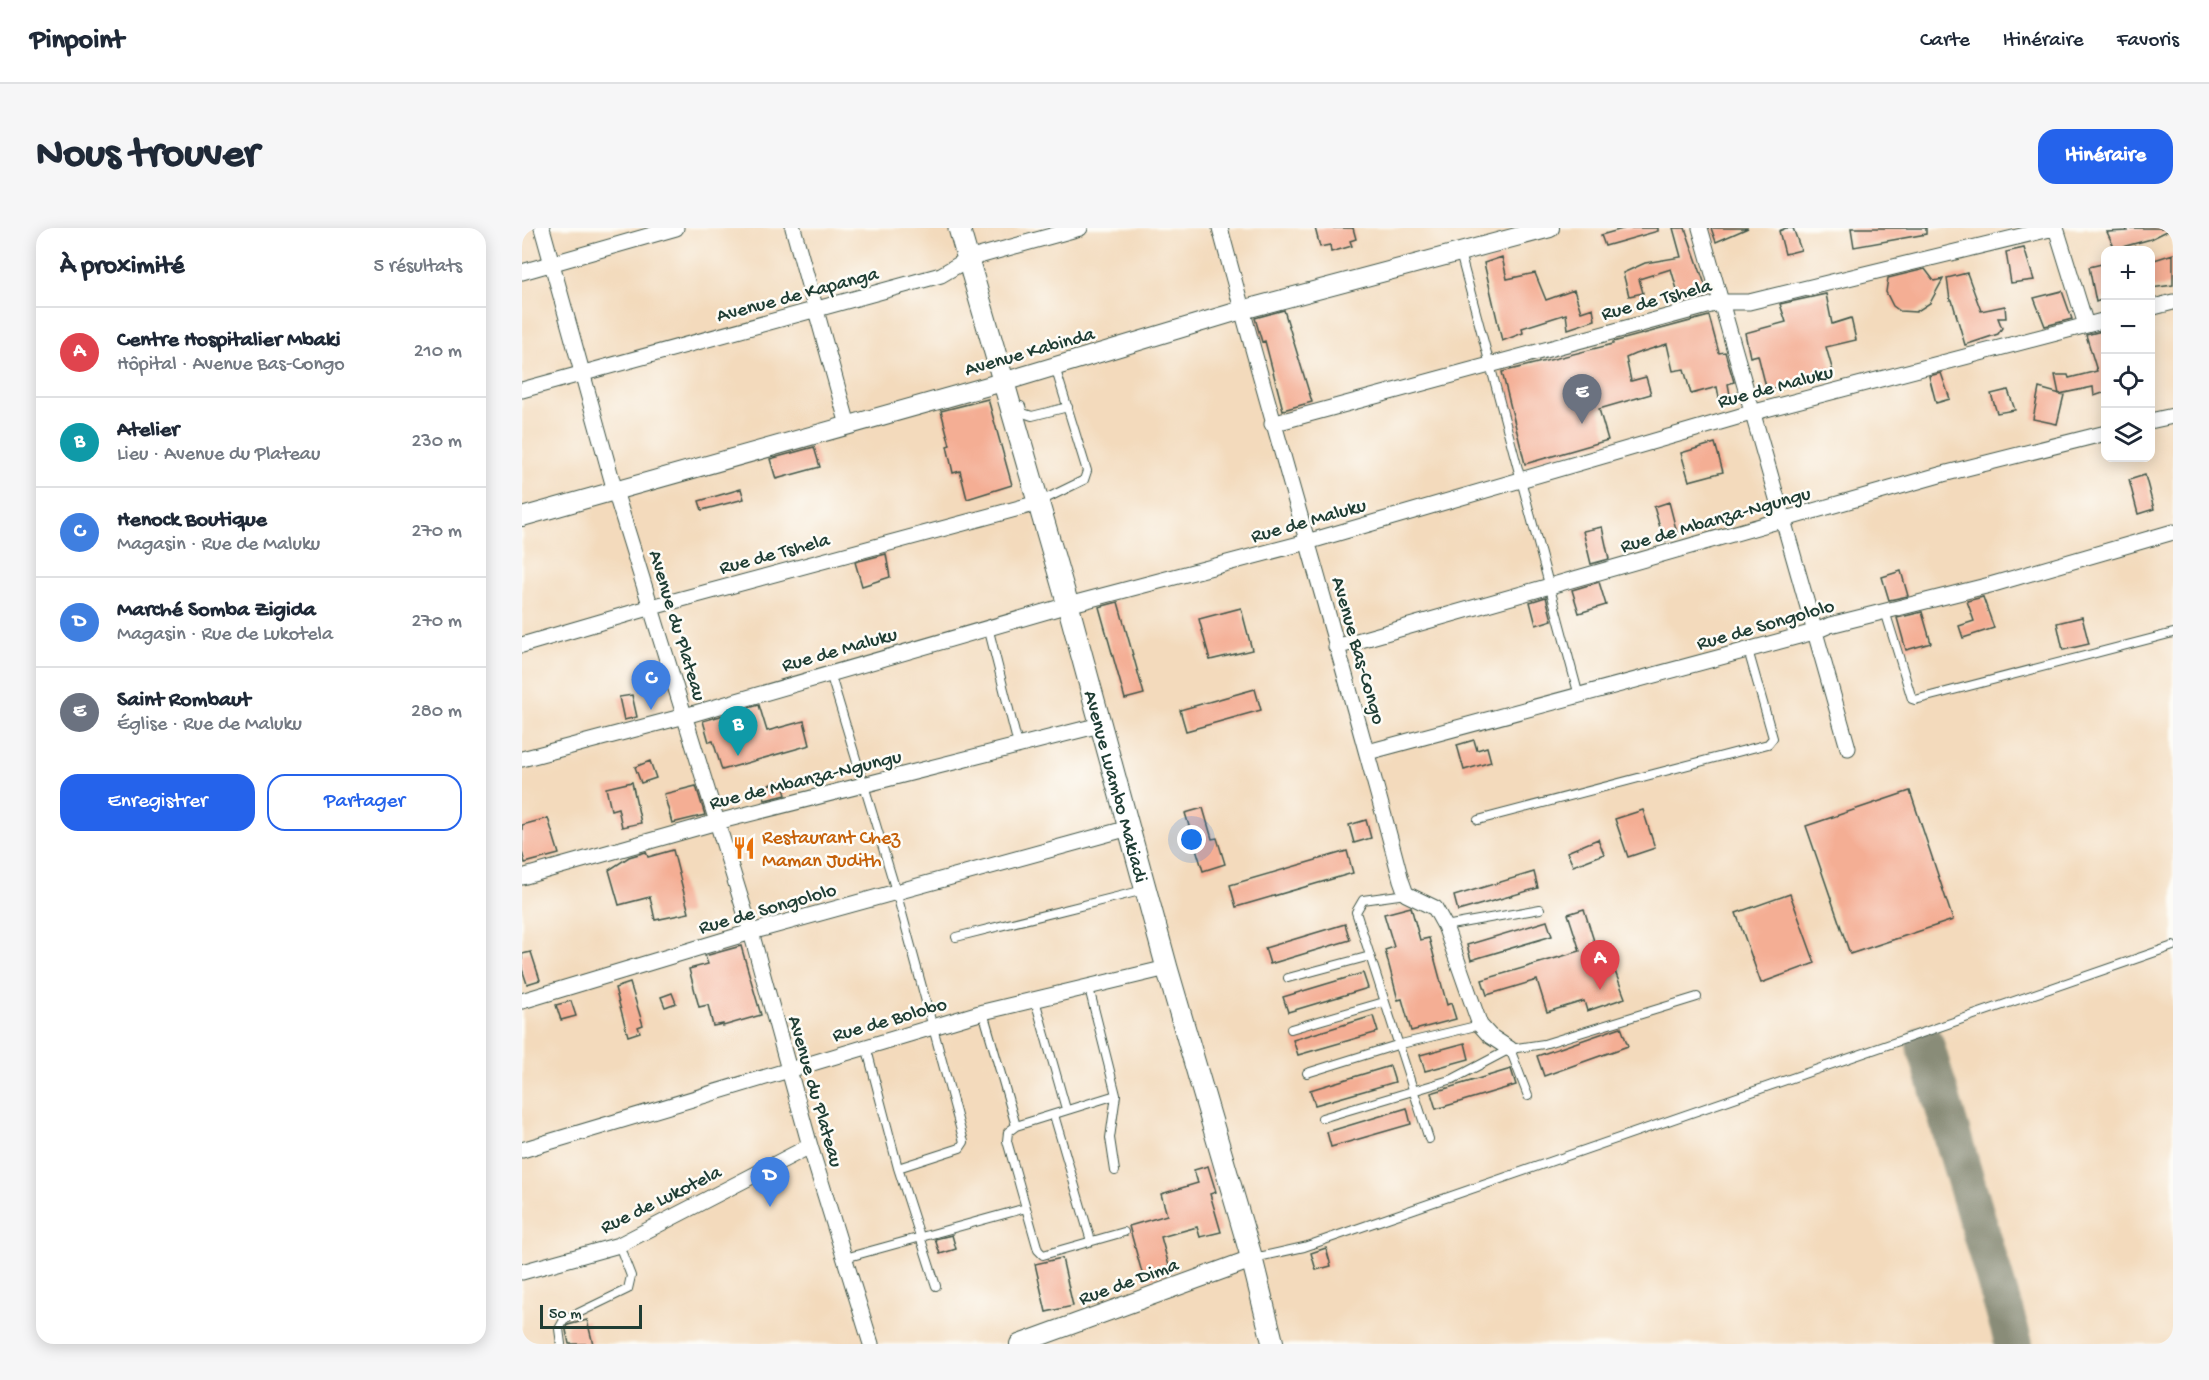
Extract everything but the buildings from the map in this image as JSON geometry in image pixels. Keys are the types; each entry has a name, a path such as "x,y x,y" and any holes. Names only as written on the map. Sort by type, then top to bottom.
{"main road":[{"name":"Avenue Luambo Makiadi","path":"959,228 1010,383 1038,503 1274,1344"}],"street":[{"name":"Avenue du Plateau","path":"542,228 615,491 751,932 810,1146 871,1344"},
{"path":"522,272 676,228"},
{"path":"793,228 848,425"},
{"name":"Avenue de Kapanga","path":"522,390 941,275 968,259 1080,228"},
{"name":"Avenue Bas-Congo","path":"1220,228 1272,424 1368,752 1406,894"},
{"name":"Avenue Kabinda","path":"522,517 848,425 1010,383 1055,366 1242,310 1550,228"},
{"path":"1700,228 1848,748"},
{"path":"2055,228 2086,325"},
{"name":"Rue de Tshela","path":"1272,424 1722,302 1749,302 2055,228"},
{"path":"2155,307 2173,302"},
{"name":"Rue de Maluku","path":"522,759 685,716 988,627 1307,542 1751,413 2101,321"},
{"path":"2155,420 2173,416"},
{"name":"Rue de Mbanza-Ngungu","path":"1336,647 1943,474 2101,434"},
{"name":"Rue de Tshela","path":"522,645 652,607 1038,503"},
{"name":"Rue de Songololo","path":"1368,752 1814,632 2173,532"},
{"name":"Rue de Mbanza-Ngungu","path":"522,877 717,822 1100,725"},
{"name":"Rue de Songololo","path":"522,1001 751,932 1129,828"},
{"path":"1406,894 1436,908 1445,926 1480,1024 1490,1036 1510,1049"},
{"name":"Rue de Bolobo","path":"522,1150 983,1012 1167,968"},
{"name":"Rue de Lukotela","path":"522,1272 619,1245 810,1146"},
{"name":"Rue de Dima","path":"1019,1344 1252,1259"}],"lane":[{"path":"1460,253 1579,696"},
{"path":"1038,503 1084,480 1087,471 1055,366"},
{"path":"1019,402 1023,413 1032,416 1068,407"},
{"path":"1885,611 1907,686 1912,699 1915,700 2173,633"},
{"path":"988,627 1018,745"},
{"path":"1478,820 1768,744 1773,738 1748,650"},
{"path":"830,673 896,891 964,1142 960,1148 898,1168"},
{"path":"956,937 1145,889"},
{"path":"1406,894 1363,900 1358,904 1356,912 1429,1139"},
{"path":"1445,926 1540,909"},
{"path":"1252,1259 1304,1247 2173,946"},
{"path":"1288,978 1370,956"},
{"path":"1089,988 1116,1095 1110,1138 1115,1171"},
{"path":"1322,1118 1453,1078 1510,1049 1544,1044 1697,997"},
{"path":"1035,1000 1066,1109"},
{"path":"1291,1029 1384,1002"},
{"path":"983,1012 1016,1126"},
{"path":"1307,1073 1397,1045 1480,1024"},
{"path":"866,1046 898,1168 936,1286"},
{"path":"1510,1049 1527,1096"},
{"path":"1116,1095 1016,1126 1008,1132 1007,1141 1038,1250 1043,1255 1124,1232"},
{"path":"1054,1115 1091,1241"},
{"path":"845,1258 1026,1208"},
{"path":"561,1344 559,1329 564,1320 628,1289 631,1276 619,1245"}],"taxiway":[{"path":"1925,1044 2014,1344"}],"place":[{"name":"Saint Rombaut","path":"1582,424"},
{"name":"Henock Boutique","path":"651,710"},
{"name":"Atelier","path":"738,756"},
{"name":"Restaurant Chez Maman Judith","path":"744,848"},
{"name":"Centre Hospitalier Mbaki","path":"1600,990"},
{"name":"Marché Somba Zigida","path":"770,1207"}]}
